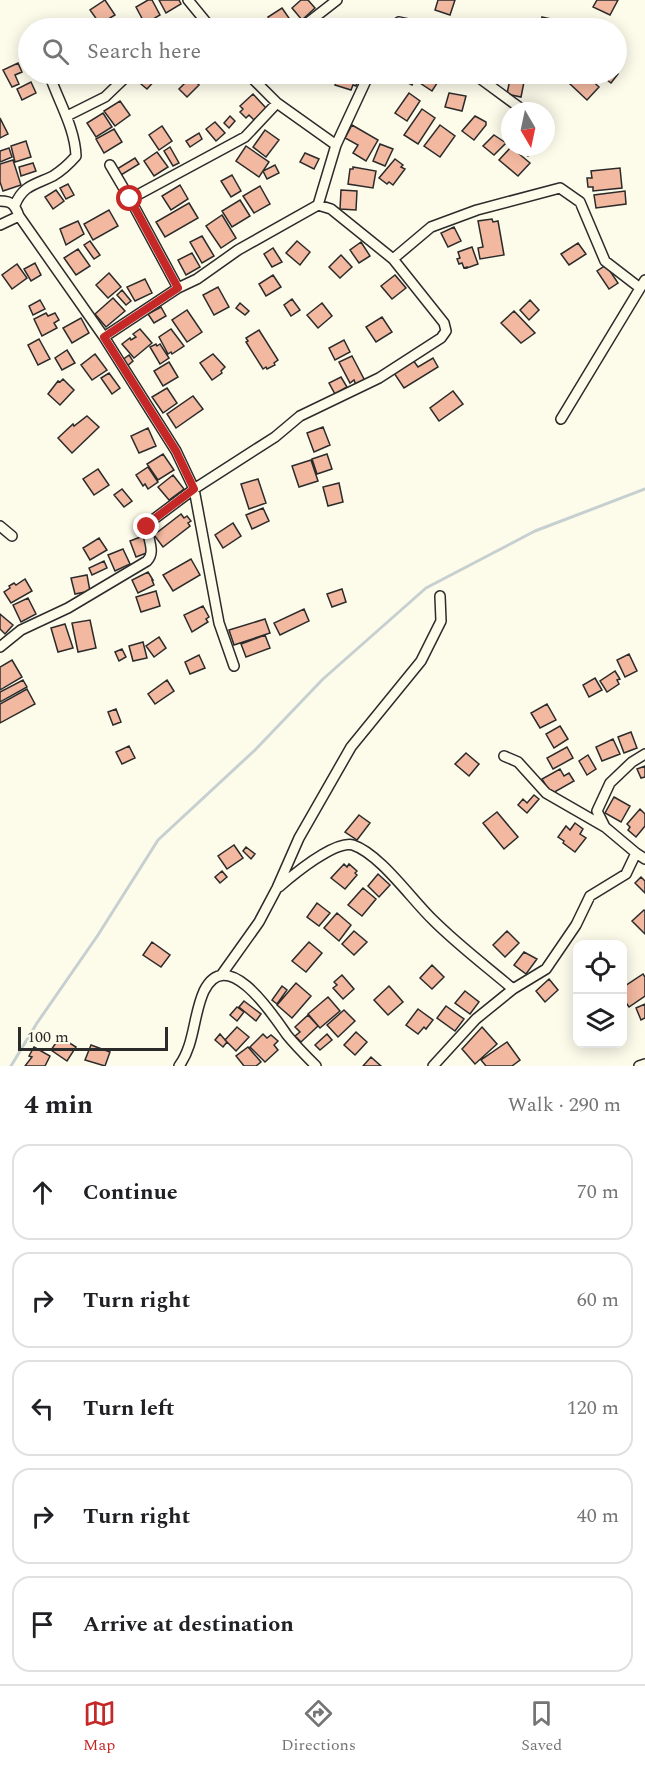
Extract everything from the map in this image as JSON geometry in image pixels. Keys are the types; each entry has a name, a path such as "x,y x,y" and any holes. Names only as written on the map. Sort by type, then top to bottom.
{"street":[{"path":"188,0 203,18"},
{"path":"314,18 337,0"},
{"path":"15,205 20,193 34,183 53,176 76,156 67,116 53,84"},
{"path":"67,116 105,97 119,84"},
{"path":"258,84 277,103 336,145"},
{"path":"104,337 178,288 197,279 238,250 318,205 336,145 364,84"},
{"path":"488,84 512,102"},
{"path":"130,199 245,137 277,103"},
{"path":"110,165 178,288"},
{"path":"393,259 431,227 477,210 560,188 580,202 605,261 642,284 561,419"},
{"path":"0,201 15,205 19,216 104,337 176,451 194,489 219,623 234,666"},
{"path":"0,647 21,630 68,608 151,558 152,551 147,527 150,522 194,489 275,437 300,416 378,378 441,338 446,331 444,323 393,259 331,209 318,205"},
{"path":"0,225 19,216"},
{"path":"0,526 12,536"},
{"path":"179,1066 187,1051 204,992 213,978 222,974 259,922 299,838 351,747 421,661 441,621 440,596"},
{"path":"605,827 597,811 610,783 632,762 645,754"},
{"path":"504,756 518,762 546,793 605,827 645,859"},
{"path":"277,888 332,847 352,845 380,862 466,952 513,989"},
{"path":"433,1066 476,1019 513,989 546,969 576,925 590,896 626,874 636,853"},
{"path":"222,974 235,978 265,1003 289,1037 316,1066"},
{"path":"639,1066 645,1064"}],"building":[{"path":"105,0 115,15 110,18 96,18 90,10"},
{"path":"152,0 160,15 155,18 142,18 136,7"},
{"path":"159,0 179,0 181,4 166,13"},
{"path":"301,0 308,0 315,8 304,18 300,18 292,8"},
{"path":"438,0 455,0 450,15 435,10"},
{"path":"597,0 618,0 610,15 593,7"},
{"path":"282,8 289,18 269,18"},
{"path":"18,63 18,74 15,75 19,84 12,87 3,70"},
{"path":"32,84 36,93 22,100 17,89"},
{"path":"141,84 152,84 147,89"},
{"path":"184,84 199,85 187,97 179,89"},
{"path":"357,84 353,85 351,90 335,85"},
{"path":"422,84 437,84 432,91"},
{"path":"509,84 524,84 521,97 507,94"},
{"path":"570,84 596,84 599,87 587,100"},
{"path":"409,93 420,101 407,121 395,113"},
{"path":"449,93 466,96 462,111 445,107"},
{"path":"253,94 266,108 254,120 249,115 246,118 240,112 243,109 240,106"},
{"path":"120,101 130,115 115,126 104,111"},
{"path":"422,109 435,118 418,144 404,135"},
{"path":"103,113 112,127 96,137 87,123"},
{"path":"230,116 235,121 229,128 224,123"},
{"path":"475,116 486,122 486,125 474,140 462,131"},
{"path":"0,118 8,134 0,138"},
{"path":"215,122 225,133 216,141 206,129"},
{"path":"352,125 378,140 366,161 353,153 358,145 345,138"},
{"path":"440,125 455,136 440,157 424,146"},
{"path":"162,126 172,141 159,150 149,135"},
{"path":"114,129 122,142 104,153 96,139"},
{"path":"265,130 279,140 266,157 253,147"},
{"path":"199,133 202,139 190,147 186,141"},
{"path":"494,135 501,140 501,148 494,155 483,146"},
{"path":"26,141 31,157 15,162 11,146"},
{"path":"380,144 393,149 385,166 373,161"},
{"path":"246,146 269,162 259,177 236,161"},
{"path":"170,147 179,163 173,166 164,151"},
{"path":"9,148 12,157 0,162 0,151"},
{"path":"157,152 168,167 154,176 144,161"},
{"path":"305,153 319,159 314,169 300,162"},
{"path":"503,156 522,156 530,163 518,176 499,160"},
{"path":"135,158 139,164 121,175 117,169"},
{"path":"395,159 405,169 393,185 389,182 387,184 379,178"},
{"path":"13,160 21,185 3,191 0,182 0,164"},
{"path":"33,163 36,171 21,176 19,167"},
{"path":"275,165 279,173 267,179 263,171"},
{"path":"353,167 376,171 373,188 348,184 350,169"},
{"path":"620,168 622,188 593,191 593,187 588,187 587,178 592,178 591,171"},
{"path":"232,175 241,191 231,197 221,181"},
{"path":"68,184 74,195 66,199 60,188"},
{"path":"180,185 188,199 171,210 162,196"},
{"path":"260,186 270,204 254,213 243,196"},
{"path":"56,190 64,201 53,209 45,197"},
{"path":"341,190 357,191 356,210 340,209"},
{"path":"625,191 626,204 596,208 594,195"},
{"path":"240,200 250,216 232,227 222,211"},
{"path":"189,203 198,218 165,237 156,222"},
{"path":"109,210 118,226 93,240 84,224"},
{"path":"222,215 236,238 221,248 206,226"},
{"path":"492,219 493,222 498,221 504,255 480,259 478,248 483,247 478,221"},
{"path":"78,221 84,234 66,245 60,229"},
{"path":"454,227 461,241 448,247 441,233"},
{"path":"202,236 214,256 202,263 190,242"},
{"path":"90,241 100,255 94,259 84,245"},
{"path":"297,241 310,252 300,265 286,253"},
{"path":"361,242 370,256 359,263 350,250"},
{"path":"578,243 586,254 569,265 561,254"},
{"path":"472,247 478,264 464,268 457,259 460,258 458,252"},
{"path":"273,248 282,262 272,267 264,254"},
{"path":"78,249 90,266 76,275 64,258"},
{"path":"192,253 200,267 186,275 178,260"},
{"path":"341,255 352,267 340,278 329,267"},
{"path":"35,263 41,275 31,281 24,269"},
{"path":"17,264 27,278 12,289 2,275"},
{"path":"606,265 618,283 609,289 597,271"},
{"path":"109,273 121,287 108,298 96,285"},
{"path":"273,275 281,287 266,296 259,284"},
{"path":"395,275 406,288 392,299 381,286"},
{"path":"145,279 152,293 135,301 127,287"},
{"path":"218,287 229,307 214,315 203,295"},
{"path":"122,290 131,301 126,305 117,295"},
{"path":"113,298 125,311 106,327 95,314"},
{"path":"292,299 300,310 291,316 284,305"},
{"path":"40,300 45,309 33,315 29,306"},
{"path":"530,300 539,310 529,320 520,310"},
{"path":"240,303 249,311 245,315 236,308"},
{"path":"322,303 332,316 318,328 307,315"},
{"path":"161,307 166,316 154,323 148,314"},
{"path":"187,310 202,332 187,342 172,320"},
{"path":"514,311 535,333 521,343 501,323"},
{"path":"46,313 48,316 55,313 59,320 54,323 57,328 42,336 34,319"},
{"path":"382,317 392,332 376,342 366,327"},
{"path":"81,318 89,333 72,343 63,328"},
{"path":"140,329 152,343 134,358 122,344 136,337 133,334"},
{"path":"171,329 184,346 168,354 159,337"},
{"path":"259,330 278,360 274,363 275,365 267,369 266,367 263,369 246,342 248,341 246,338"},
{"path":"39,339 50,359 38,365 28,345"},
{"path":"344,340 350,352 335,360 329,348"},
{"path":"156,344 157,346 160,344 169,358 160,364 150,347"},
{"path":"67,350 75,363 62,370 55,358"},
{"path":"95,354 107,370 92,380 81,365"},
{"path":"213,354 225,367 222,373 212,380 200,363"},
{"path":"129,355 133,361 126,367 121,361"},
{"path":"352,356 365,381 356,385 354,380 350,383 339,362"},
{"path":"433,358 438,367 404,388 394,373 413,360 418,367"},
{"path":"169,362 178,377 163,386 154,371"},
{"path":"109,373 120,388 112,394 101,378"},
{"path":"341,377 347,387 335,394 329,383"},
{"path":"63,379 74,390 60,405 48,394 58,381"},
{"path":"167,388 177,403 163,413 152,397"},
{"path":"453,391 463,404 439,421 430,408"},
{"path":"193,396 203,409 176,428 167,414"},
{"path":"87,416 99,427 72,453 58,438 73,424 74,426"},
{"path":"323,427 330,445 314,452 307,433"},
{"path":"148,428 156,446 139,453 131,436"},
{"path":"163,454 174,470 158,480 147,464"},
{"path":"327,454 332,469 317,474 312,459"},
{"path":"311,460 318,481 299,487 292,466"},
{"path":"148,467 158,482 148,489 145,484 143,486 136,475"},
{"path":"98,469 109,485 94,495 83,479"},
{"path":"173,475 184,489 169,500 158,487"},
{"path":"258,479 266,503 249,509 241,484"},
{"path":"339,483 343,502 328,506 323,487"},
{"path":"122,489 132,501 124,507 114,495"},
{"path":"263,508 269,521 252,529 246,515"},
{"path":"181,514 184,518 187,516 191,521 188,523 190,526 163,547 154,535"},
{"path":"233,523 241,536 223,548 215,535"},
{"path":"143,536 149,552 136,557 130,541"},
{"path":"99,538 107,550 90,560 83,548"},
{"path":"123,549 130,564 115,571 108,555"},
{"path":"191,559 200,575 173,591 163,575"},
{"path":"104,561 107,568 92,575 89,568"},
{"path":"148,572 154,585 138,593 132,580"},
{"path":"87,575 90,591 75,594 71,578"},
{"path":"25,579 32,591 11,603 4,592 10,588 9,586 14,583 16,585"},
{"path":"342,589 346,602 332,607 327,594"},
{"path":"156,591 160,606 141,612 136,597"},
{"path":"28,598 36,614 21,622 13,605"},
{"path":"203,606 209,617 206,619 208,622 192,632 184,615"},
{"path":"304,609 309,621 280,635 274,623"},
{"path":"0,614 13,625 5,634 0,629"},
{"path":"265,619 270,633 234,645 229,630"},
{"path":"90,620 96,648 78,652 72,623"},
{"path":"65,624 73,648 58,652 51,628"},
{"path":"265,635 270,648 246,657 241,644"},
{"path":"159,637 166,648 154,657 146,646"},
{"path":"143,642 147,658 133,661 129,646"},
{"path":"122,649 126,657 119,661 115,652"},
{"path":"629,654 637,671 625,677 617,660"},
{"path":"199,655 205,668 190,674 185,662"},
{"path":"12,660 22,677 0,690 0,667"},
{"path":"615,671 620,679 617,680 619,684 607,692 600,681"},
{"path":"595,678 602,690 589,697 583,685"},
{"path":"23,680 27,687 0,702 0,692"},
{"path":"167,680 174,691 155,704 148,694"},
{"path":"27,689 35,704 0,723 0,704"},
{"path":"547,704 556,720 540,728 531,713"},
{"path":"116,709 121,722 113,725 108,712"},
{"path":"560,726 568,739 554,748 546,734"},
{"path":"631,732 637,748 624,753 618,737"},
{"path":"613,739 620,754 602,761 596,747"},
{"path":"129,746 135,758 122,764 116,752"},
{"path":"567,747 573,758 553,769 547,758"},
{"path":"466,753 479,764 469,776 455,764"},
{"path":"588,755 596,769 587,775 579,761"},
{"path":"645,766 645,777 641,778 637,769"},
{"path":"560,769 564,776 569,773 574,781 551,794 542,779"},
{"path":"534,795 539,799 527,813 518,805 523,799 527,803"},
{"path":"614,797 630,806 621,822 605,813"},
{"path":"640,809 645,814 645,826 636,837 628,830 630,827 627,824"},
{"path":"497,812 518,837 504,849 483,823"},
{"path":"359,815 370,823 357,840 345,832"},
{"path":"575,823 583,829 580,834 586,838 575,852 558,837 566,826 570,830"},
{"path":"234,845 243,858 227,869 218,856"},
{"path":"246,847 255,854 251,859 243,851"},
{"path":"344,864 347,867 349,864 357,871 355,873 357,875 345,889 331,878"},
{"path":"222,871 227,877 220,883 215,877"},
{"path":"378,874 390,885 379,897 368,886"},
{"path":"641,877 645,881 645,893 635,883"},
{"path":"363,888 376,899 362,916 348,905"},
{"path":"317,903 330,913 319,926 307,917"},
{"path":"645,911 645,934 632,921"},
{"path":"337,913 351,925 339,941 324,928"},
{"path":"354,931 367,942 354,955 342,944"},
{"path":"507,931 519,943 505,957 493,945"},
{"path":"152,942 170,955 161,967 143,955"},
{"path":"309,942 322,953 306,972 292,961"},
{"path":"524,952 537,959 526,974 514,965"},
{"path":"432,965 444,977 432,989 420,978"},
{"path":"643,974 645,977 645,996 629,1007 627,1004 627,985"},
{"path":"342,975 354,989 343,999 333,988 337,985 334,982"},
{"path":"549,979 558,990 545,1002 536,991"},
{"path":"296,983 311,996 292,1018 277,1005"},
{"path":"282,986 287,990 277,1004 272,1000"},
{"path":"389,986 403,1002 388,1015 374,1000"},
{"path":"465,991 479,1002 470,1014 455,1003"},
{"path":"328,997 340,1011 320,1028 308,1014"},
{"path":"244,1001 261,1014 256,1021 239,1007"},
{"path":"645,1004 645,1018 641,1020 636,1008"},
{"path":"446,1006 464,1019 455,1031 437,1018"},
{"path":"237,1007 244,1012 237,1021 230,1015"},
{"path":"418,1009 433,1020 426,1029 424,1027 418,1034 406,1025"},
{"path":"344,1010 355,1021 338,1037 327,1025"},
{"path":"308,1015 318,1026 301,1042 295,1036 300,1032 295,1027"},
{"path":"237,1027 249,1037 236,1051 225,1040"},
{"path":"482,1027 497,1044 475,1064 462,1049"},
{"path":"356,1032 367,1042 355,1055 344,1045"},
{"path":"220,1034 227,1042 223,1047 215,1040"},
{"path":"263,1034 267,1038 271,1035 278,1041 274,1045 278,1050 265,1062 250,1047"},
{"path":"327,1034 332,1040 320,1050 315,1045"},
{"path":"60,1037 76,1047 67,1061 51,1050"},
{"path":"507,1042 520,1060 512,1066 486,1066 481,1060"},
{"path":"91,1045 110,1052 105,1066 85,1060"},
{"path":"34,1047 50,1056 45,1066 25,1066 32,1057 29,1056"},
{"path":"248,1047 261,1062 256,1066 244,1066 236,1056"},
{"path":"371,1057 381,1066 363,1066"}],"waterway":[{"path":"11,1066 158,840 255,750 323,679 426,588 535,531 645,489"}],"route":[{"path":"130,199 178,288 104,337 176,451 194,489 159,514 147,527"}]}
